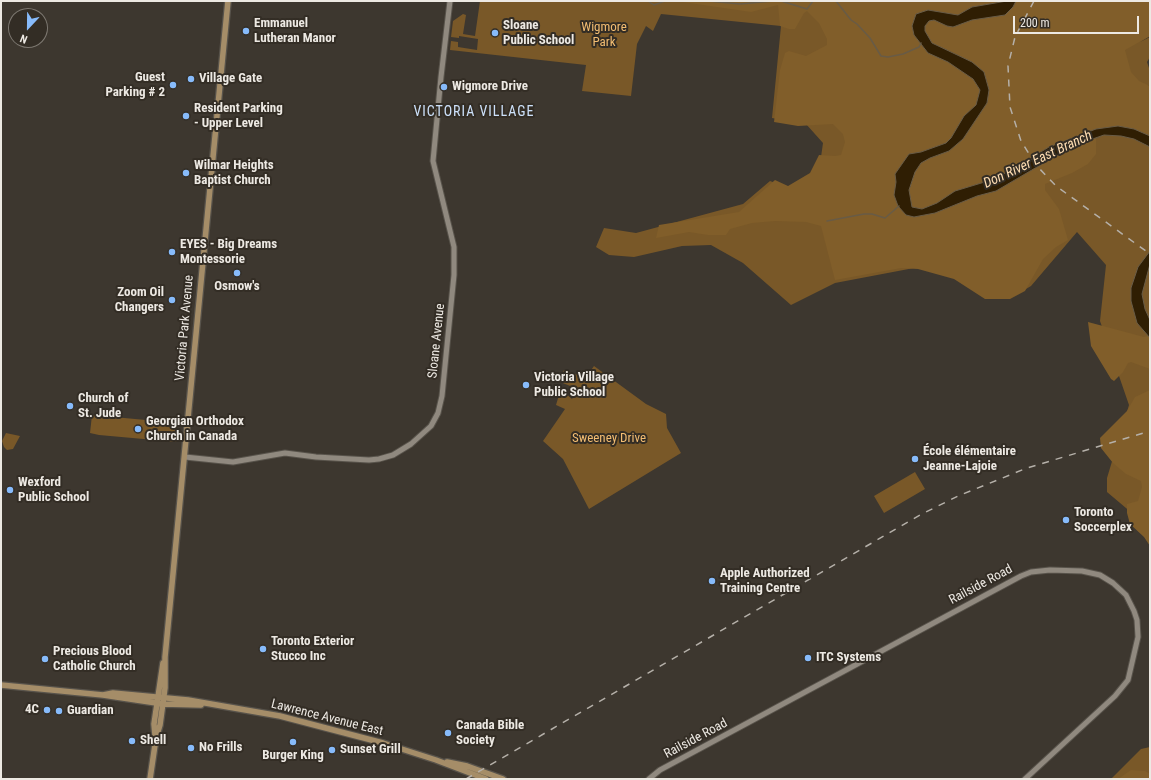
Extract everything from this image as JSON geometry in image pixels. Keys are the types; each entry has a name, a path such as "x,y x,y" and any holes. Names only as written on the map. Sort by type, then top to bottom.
{"main road":[{"name":"Victoria Park Avenue","path":"150,779 156,738 160,725 160,704 228,1"},
{"name":"Lawrence Avenue East","path":"1,685 103,695 160,704 211,705"},
{"name":"Lawrence Avenue East","path":"103,695 113,693 161,697 288,717 383,743 436,760 486,779"},
{"name":"Lawrence Avenue East","path":"436,760 467,766 503,779"}],"street":[{"name":"Sloane Avenue","path":"185,457 233,462 285,453 316,457 369,460 379,459 393,455 411,444 431,426 438,413 442,396 454,275 454,247 433,161 450,1"},
{"name":"Railside Road","path":"649,779 660,770 1021,576 1031,572 1050,570 1082,571 1100,575 1113,583 1126,595 1133,607 1137,620 1137,645 1128,680 1109,702 1025,779"}],"green space":[{"name":"Wigmore Park","path":"480,1 1150,1 1150,36 1140,42 1150,37 1150,57 1147,62 1150,71 1150,86 1146,85 1150,90 1150,533 1139,519 1107,492 1107,478 1129,405 1100,321 1106,265 1077,232 1031,286 1009,299 935,264 835,283 791,305 743,263 711,245 682,246 634,257 609,255 596,247 604,228 636,233 743,204 770,181 786,187 800,186 820,164 823,143 806,124 772,118 781,26 661,14 653,31 646,26 637,44 631,96 582,91 586,65 450,50 451,41 458,42 458,47 477,50 478,39 459,36 459,38 451,37 453,21 463,14 466,15 463,34 475,36"},
{"name":"Sweeney Drive","path":"594,366 646,404 666,414 667,428 681,453 589,509 563,459 543,441 565,409 556,405 559,395 564,392 572,399 578,389 560,382 564,370 584,377 582,383"},
{"path":"92,415 178,423 177,442 90,433"},
{"path":"6,433 20,436 13,449 7,450 4,447 2,441"},
{"path":"915,472 925,489 884,513 874,496"},
{"path":"1150,747 1150,779 1111,779 1141,749"}],"shaded area":[{"path":"676,1 1007,1 972,7 958,15 928,10 920,43 928,53 948,62 973,79 980,90 979,99 976,105 964,116 952,138 947,143 921,152 897,182 895,188 898,206 906,215 914,217 935,213 977,196 996,191 1054,157 1096,137 1096,154 1088,164 1072,173 1045,184 1045,190 1059,209 1068,240 1056,247 1043,259 1025,291 1010,299 985,299 954,279 918,269 901,268 835,280 821,226 806,222 775,221 752,223 730,229 726,235 708,235 689,232 656,238 659,225 739,212 775,180 788,186 810,173 819,155 841,155 845,142 843,134 833,124 798,126 774,122 780,70 785,53 789,51 806,56 827,45 827,39 819,23 807,11 804,13 795,29 789,29 780,26 778,5 751,12"},
{"path":"1016,1 1150,1 1150,36 1125,50 1131,72 1139,81 1150,86 1150,136 1134,129 1118,126 1049,147 1008,172 988,181 955,191 937,203 922,209 912,207 909,190 915,172 921,163 949,151 963,139 987,103 989,90 987,80 959,55 932,43 925,31 925,26 929,21 934,20 953,27 972,20 1005,15 1013,7"},
{"path":"1088,322 1144,337 1148,336 1150,338 1150,369 1131,362 1128,363 1123,372 1114,381 1111,379 1091,346"},
{"path":"1150,390 1150,546 1144,537 1130,524 1127,513 1127,504 1138,501 1142,487 1141,481 1126,474 1113,463 1101,448 1100,438 1127,411 1135,397"},
{"path":"1131,770 1145,771 1150,774 1150,779 1118,779"}],"water":[{"name":"Don River East Branch","path":"1007,1 1016,1 1013,7 1005,15 972,20 953,27 934,20 929,21 925,26 925,31 932,43 972,62 984,72 989,90 987,103 963,139 949,151 921,163 915,172 909,190 912,207 922,209 937,203 955,191 988,181 1008,172 1049,147 1096,129 1118,126 1134,129 1150,136 1150,147 1134,139 1121,136 1104,135 1084,142 1054,157 996,191 977,196 935,213 914,217 906,215 898,206 894,195 896,182 895,174 909,154 921,152 946,143 951,138 964,116 976,105 980,90 973,79 948,62 928,53 914,35 912,26 916,14 928,10 958,15 972,7"},
{"path":"1150,251 1150,264 1142,294 1145,309 1150,320 1150,338 1137,323 1131,301 1131,288 1138,267"}],"waterway":[{"path":"648,1 654,5 665,1"},
{"path":"708,1 740,4 773,1"},
{"path":"781,1 807,9 813,1"},
{"path":"836,1 851,20 857,24 870,38 881,56 888,57 903,54 919,47 921,43"},
{"path":"827,221 864,214 872,214 885,218 899,206"}],"railway":[{"path":"1034,1 1015,37 1008,66 1010,107 1021,141 1036,165 1056,186 1150,254"},
{"path":"466,779 920,515 958,496 1027,468 1150,431"}],"place":[{"name":"Emmanuel Lutheran Manor","path":"246,31"},
{"name":"Sloane Public School","path":"495,33"},
{"name":"Village Gate","path":"191,79"},
{"name":"Guest Parking # 2","path":"173,85"},
{"name":"Wigmore Drive","path":"444,87"},
{"name":"Resident Parking - Upper Level","path":"186,116"},
{"name":"Wilmar Heights Baptist Church","path":"186,173"},
{"name":"EYES - Big Dreams Montessorie","path":"172,252"},
{"name":"Osmow's","path":"237,273"},
{"name":"Zoom Oil Changers","path":"172,300"},
{"name":"Victoria Village Public School","path":"526,385"},
{"name":"Church of St. Jude","path":"70,406"},
{"name":"Georgian Orthodox Church in Canada","path":"138,429"},
{"name":"École élémentaire Jeanne-Lajoie","path":"915,459"},
{"name":"Wexford Public School","path":"10,490"},
{"name":"Toronto Soccerplex","path":"1066,520"},
{"name":"Apple Authorized Training Centre","path":"712,581"},
{"name":"Toronto Exterior Stucco Inc","path":"263,649"},
{"name":"ITC Systems","path":"808,658"},
{"name":"Precious Blood Catholic Church","path":"45,659"},
{"name":"4C","path":"47,710"},
{"name":"Guardian","path":"59,711"},
{"name":"Canada Bible Society","path":"448,733"},
{"name":"Shell","path":"132,741"},
{"name":"Burger King","path":"293,742"},
{"name":"No Frills","path":"191,748"},
{"name":"Sunset Grill","path":"332,750"}],"district":[{"name":"VICTORIA VILLAGE","path":"474,112"}]}
